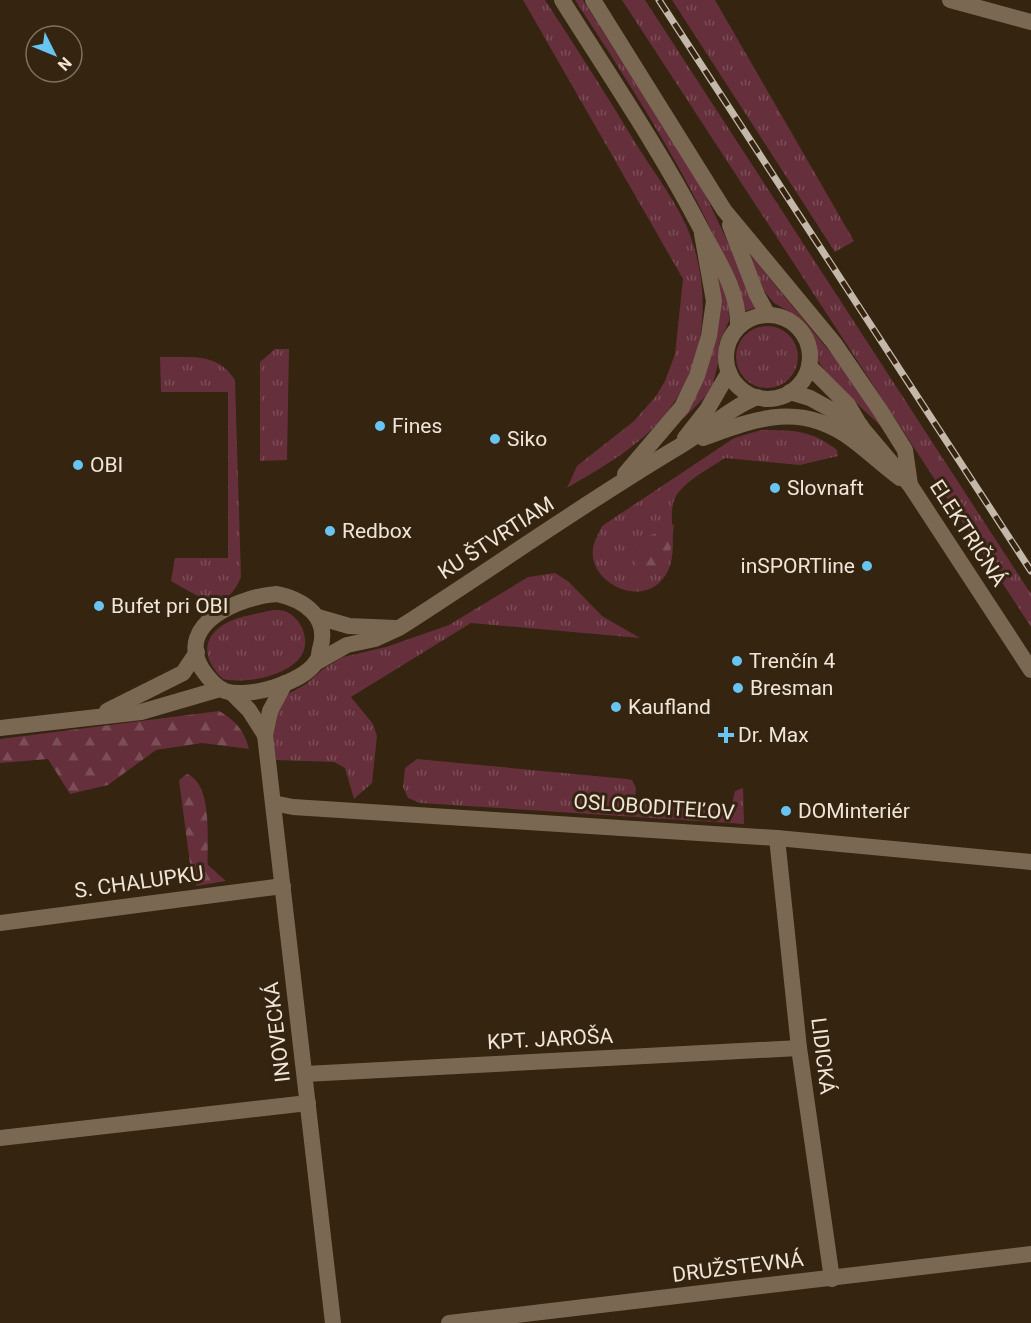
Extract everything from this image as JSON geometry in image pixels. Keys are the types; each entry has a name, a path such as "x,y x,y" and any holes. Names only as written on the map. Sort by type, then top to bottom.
{"street":[{"path":"562,0 674,177 722,265 738,306 738,327"},
{"path":"593,0 724,210 834,343 873,401 905,450 910,485"},
{"path":"950,0 1031,22"},
{"path":"724,210 768,315"},
{"name":"KU ŠTVRTIAM","path":"616,484 682,407 697,376 710,336 714,301 702,230"},
{"path":"768,315 792,322 801,331 807,342 808,366 798,385 790,392 768,399 757,397 735,384 729,372 727,348 738,327 747,320 768,315"},
{"name":"ELEKTRIČNÁ","path":"808,366 848,405 861,426 910,485 1031,670"},
{"name":"KU ŠTVRTIAM","path":"676,448 707,410 729,372"},
{"name":"ELEKTRIČNÁ","path":"790,392 810,398 861,426"},
{"name":"KU ŠTVRTIAM","path":"0,728 150,710 227,691 249,694 285,683 301,676 317,662 347,645 375,639 399,628 616,484 705,431 733,407 757,397"},
{"path":"676,448 750,421 788,415 827,425 852,440 910,485"},
{"name":"KU ŠTVRTIAM","path":"98,716 183,673 197,652 199,634 208,620 245,600 264,595 284,596 305,604 318,617 349,626 399,628"},
{"path":"317,662 324,637 318,617"},
{"path":"197,652 200,666 209,680 227,691"},
{"name":"INOVECKÁ","path":"285,683 270,711 265,735 333,1323"},
{"name":"INOVECKÁ","path":"227,691 249,710 265,735"},
{"name":"OSLOBODITEĽOV","path":"273,803 293,807 777,838 1031,862"},
{"name":"LIDICKÁ","path":"777,838 799,1048 832,1279"},
{"name":"S. CHALUPKU","path":"0,923 283,886"},
{"name":"KPT. JAROŠA","path":"305,1074 799,1048"},
{"path":"0,1138 308,1103"},
{"name":"DRUŽSTEVNÁ","path":"449,1323 1031,1254"}],"green space":[{"path":"523,0 545,0 674,203 686,225 694,248 703,296 699,345 692,368 682,390 668,411 634,445 567,488 577,466 634,421 656,396 665,381 675,354 683,279"},
{"path":"575,0 583,0 703,190 759,307 745,311 711,229 691,190 647,113"},
{"path":"622,0 645,0 1031,594 1031,627"},
{"path":"672,0 715,0 854,241 835,252"},
{"path":"748,252 844,369 887,432 831,379 818,361 810,330 797,316 774,303 764,291"},
{"path":"718,278 728,295 729,321 719,344 718,364 711,391 684,418 681,416"},
{"path":"767,326 789,335 798,357 789,379 767,388 745,379 736,357 745,335"},
{"path":"275,349 289,349 287,460 260,461 260,362"},
{"path":"160,357 192,357 211,360 220,364 235,380 241,577 235,589 227,597 219,600 201,597 171,581 175,558 228,558 228,392 161,392"},
{"path":"761,430 793,431 819,438 837,450 838,456 800,465 725,458 684,486 675,498 672,507 673,551 667,573 660,582 650,589 639,591 627,590 606,580 598,571 593,560 593,548 602,526 734,438"},
{"path":"674,524 672,543 664,562 659,567 641,574 635,570 641,540"},
{"path":"555,573 569,582 602,616 640,638 471,623 351,697 373,724 377,736 372,783 354,799 345,768 334,762 276,760 272,732 276,709 286,695 306,684 323,669 343,657 386,647 449,625 528,577"},
{"path":"273,610 287,612 302,627 305,648 298,660 283,671 263,678 242,681 223,679 212,666 207,652 210,638 215,631 241,617"},
{"path":"219,711 238,727 245,736 249,749 202,743 156,750 108,785 70,794 48,759 0,763 0,739"},
{"path":"417,759 627,779 632,780 636,788 635,803 730,812 735,791 743,788 744,824 420,803 408,798 403,787 405,768"},
{"path":"187,774 201,789 205,801 208,865 226,881 197,886 192,879 179,780"}],"railway":[{"path":"659,0 1031,571"}],"place":[{"name":"Fines","path":"380,426"},
{"name":"Siko","path":"495,439"},
{"name":"OBI","path":"78,465"},
{"name":"Slovnaft","path":"775,488"},
{"name":"Redbox","path":"330,531"},
{"name":"inSPORTline","path":"867,566"},
{"name":"Bufet pri OBI","path":"99,606"},
{"name":"Trenčín 4","path":"737,661"},
{"name":"Bresman","path":"738,688"},
{"name":"Kaufland","path":"616,707"},
{"name":"Dr. Max","path":"726,735"},
{"name":"DOMinteriér","path":"786,811"}]}
